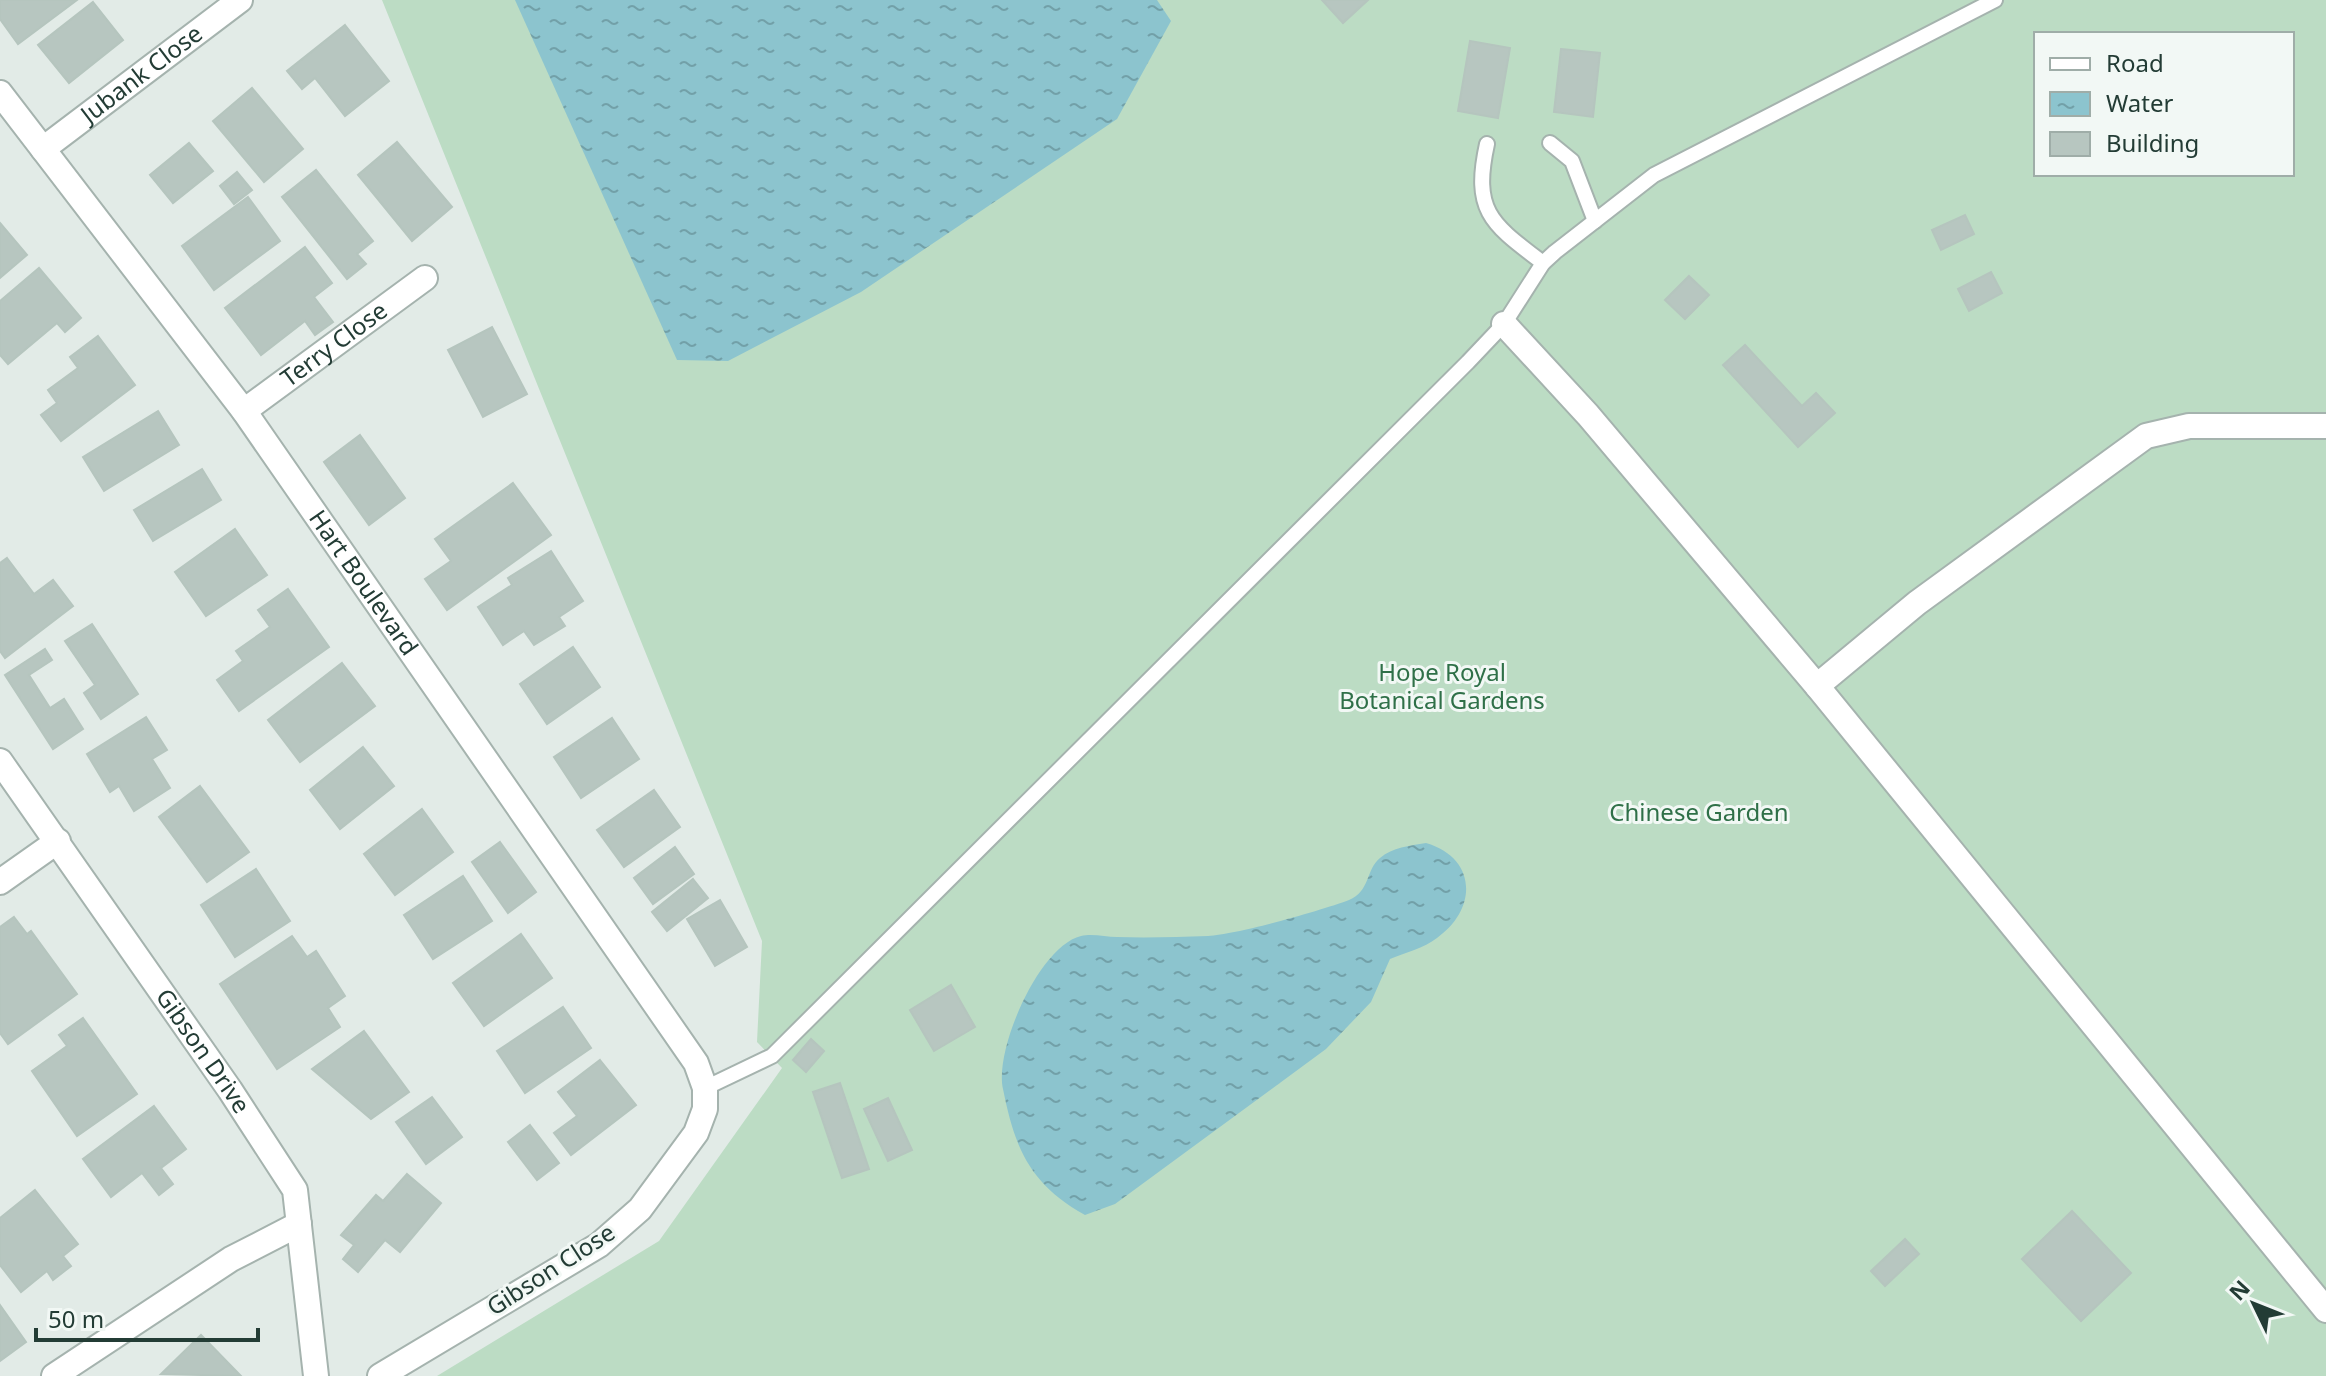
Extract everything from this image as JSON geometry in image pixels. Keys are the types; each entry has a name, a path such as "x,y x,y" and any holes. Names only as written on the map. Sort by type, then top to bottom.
{"street":[{"name":"Jubank Close","path":"43,149 240,0"},
{"name":"Hart Boulevard","path":"0,93 244,411 582,894 696,1063 705,1088"},
{"name":"Terry Close","path":"244,411 425,278"},
{"path":"1504,324 1588,415 1817,686 2326,1310"},
{"path":"1817,686 1917,603 2146,436 2189,426 2326,426"},
{"name":"Gibson Drive","path":"0,761 58,841 295,1190 316,1376"},
{"path":"0,882 58,841"},
{"name":"Gibson Close","path":"380,1376 599,1245 640,1209 696,1133 705,1109 705,1088"},
{"path":"54,1376 231,1259 299,1224"}],"lane":[{"path":"705,1088 772,1056 1504,324 1543,263 1654,175 1995,0"},
{"path":"1550,143 1572,161 1595,221"},
{"path":"1487,144 1480,176 1484,210 1510,238 1543,263"}],"green space":[{"name":"Hope Royal Botanical Gardens","path":"382,0 2326,0 2326,1376 437,1376 659,1241 782,1068 757,1042 762,941"}],"water":[{"path":"515,0 1157,0 1171,21 1117,119 861,292 728,361 677,360"},
{"path":"1426,843 1443,850 1463,872 1465,899 1460,913 1432,942 1390,959 1371,1002 1326,1049 1115,1204 1085,1215 1051,1191 1038,1177 1013,1130 1002,1072 1005,1050 1023,1002 1035,979 1065,944 1090,935 1208,936 1300,916 1356,896 1372,868 1385,854"}],"building":[{"path":"0,0 77,0 18,44 0,19"},
{"path":"1322,0 1368,0 1343,23"},
{"path":"93,2 123,40 69,83 38,45"},
{"path":"345,25 389,81 345,116 315,78 302,89 287,71"},
{"path":"1470,41 1510,48 1498,118 1458,111"},
{"path":"1561,49 1600,53 1593,117 1554,112"},
{"path":"252,88 303,149 264,182 213,121"},
{"path":"397,142 452,207 412,241 358,175"},
{"path":"189,143 213,171 173,203 150,175"},
{"path":"316,170 373,241 357,254 366,264 347,279 282,197"},
{"path":"237,172 252,190 234,204 220,186"},
{"path":"248,197 280,241 214,290 182,246"},
{"path":"1965,215 1974,234 1941,250 1932,230"},
{"path":"0,223 27,255 0,278"},
{"path":"305,247 332,283 314,297 333,322 315,335 305,321 261,355 225,308"},
{"path":"39,268 81,318 65,332 57,323 8,364 0,355 0,301"},
{"path":"1991,272 2002,293 1969,311 1958,289"},
{"path":"1689,276 1709,295 1685,319 1665,300"},
{"path":"492,327 527,394 483,417 448,350"},
{"path":"98,336 135,385 61,441 41,415 57,403 48,390 78,368 70,357"},
{"path":"1745,345 1802,406 1816,393 1835,413 1798,447 1723,365"},
{"path":"158,411 179,445 104,491 83,457"},
{"path":"360,435 405,498 369,525 324,462"},
{"path":"202,469 221,500 153,541 134,510"},
{"path":"513,483 551,535 447,610 425,579 451,561 435,539"},
{"path":"235,529 267,575 206,616 175,572"},
{"path":"551,551 583,601 559,617 565,626 534,645 524,631 503,645 478,607 512,585 508,578"},
{"path":"7,558 34,594 53,580 73,606 5,658 0,651 0,563"},
{"path":"288,589 329,647 239,711 217,680 243,661 236,651 270,627 258,610"},
{"path":"92,624 138,694 101,719 84,693 95,685 65,641"},
{"path":"573,647 600,687 547,724 520,684"},
{"path":"45,649 52,660 29,675 50,708 64,699 83,729 53,749 5,675"},
{"path":"342,663 375,706 300,762 268,720"},
{"path":"146,717 167,750 152,759 170,788 134,811 119,786 110,792 87,754"},
{"path":"612,718 639,759 581,798 554,757"},
{"path":"363,747 394,786 340,829 310,790"},
{"path":"200,786 249,852 207,882 159,817"},
{"path":"654,790 680,827 624,867 597,830"},
{"path":"422,809 453,852 395,895 364,854"},
{"path":"500,842 536,892 508,913 472,862"},
{"path":"675,847 694,874 653,904 634,878"},
{"path":"256,869 290,921 235,957 201,905"},
{"path":"463,876 492,921 433,959 404,915"},
{"path":"693,879 708,898 667,931 652,912"},
{"path":"720,900 747,947 715,966 687,919"},
{"path":"14,917 27,934 31,931 77,994 8,1044 0,1033 0,927"},
{"path":"521,934 552,978 484,1026 453,983"},
{"path":"292,936 307,957 316,951 345,996 328,1008 340,1027 277,1069 220,984"},
{"path":"951,985 975,1027 934,1051 910,1010"},
{"path":"563,1007 591,1048 525,1093 497,1051"},
{"path":"83,1018 137,1094 77,1136 32,1071 67,1046 59,1035"},
{"path":"364,1031 409,1092 371,1119 312,1069"},
{"path":"811,1039 824,1051 806,1072 793,1060"},
{"path":"600,1060 636,1105 571,1155 554,1133 577,1116 558,1092"},
{"path":"840,1083 869,1169 842,1178 813,1092"},
{"path":"432,1097 462,1137 426,1164 396,1122"},
{"path":"888,1098 912,1150 888,1161 864,1109"},
{"path":"154,1106 186,1149 161,1168 173,1184 159,1195 142,1173 111,1197 83,1159"},
{"path":"530,1125 559,1163 537,1180 508,1142"},
{"path":"407,1174 441,1203 400,1252 385,1240 358,1272 343,1259 354,1245 341,1235 376,1195 383,1201"},
{"path":"35,1190 78,1244 63,1256 71,1266 53,1280 47,1271 21,1292 0,1265 0,1218"},
{"path":"2072,1211 2131,1273 2081,1321 2022,1259"},
{"path":"1905,1239 1919,1254 1885,1286 1871,1271"},
{"path":"0,1305 26,1342 0,1361"},
{"path":"201,1335 241,1376 161,1374"}],"park label":[{"name":"Chinese Garden","path":"1699,813"}]}
